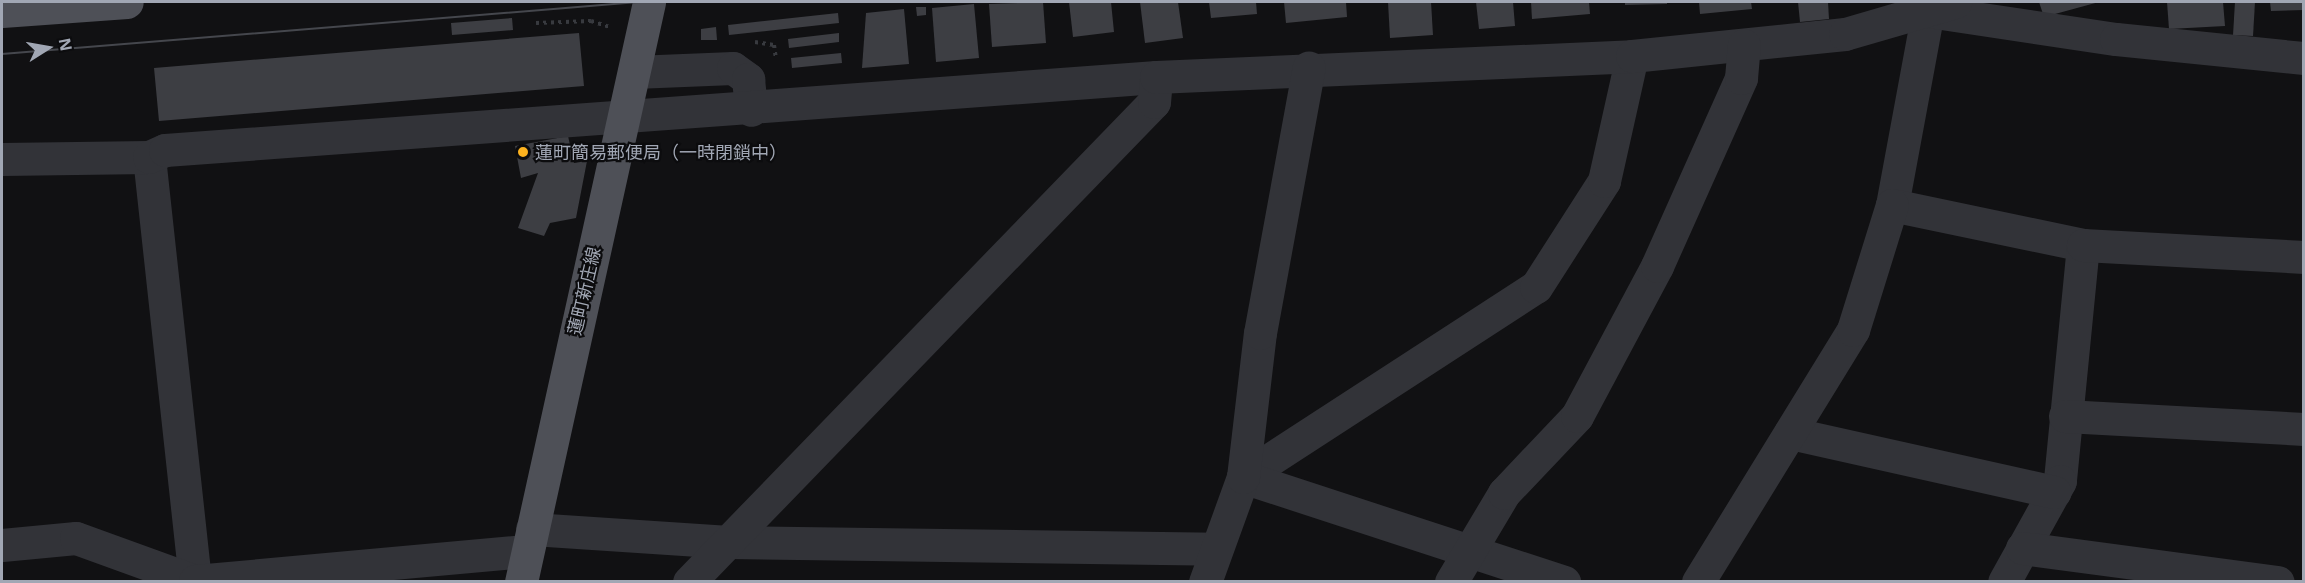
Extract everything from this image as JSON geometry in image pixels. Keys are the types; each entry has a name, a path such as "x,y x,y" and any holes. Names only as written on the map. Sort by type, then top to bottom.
{"main road":[{"path":"2,11 127,2"},
{"name":"蓮町新庄線","path":"527,554 649,2"}],"street":[{"path":"1698,582 1854,330 1892,205 1942,6"},
{"path":"2,159 149,157 165,150 622,121 1156,77 1309,67 1632,56 1845,33 1942,6 2116,39 2304,58"},
{"path":"1451,582 1504,493 1577,416 1657,266 1741,78 1744,45"},
{"path":"1244,477 1536,287 1604,181 1632,56"},
{"path":"1205,582 1244,477 1260,333 1309,67"},
{"path":"634,72 733,68 748,79 751,110"},
{"path":"689,582 937,320 1154,102 1156,77"},
{"path":"149,157 195,581"},
{"path":"1892,205 2083,245 2304,257"},
{"path":"2004,582 2060,481 2083,245"},
{"path":"2065,416 2304,429"},
{"path":"1790,433 2054,492"},
{"path":"1244,477 1470,549 1564,582"},
{"path":"2,546 76,538 195,581 527,554 729,542 1216,549"},
{"path":"2022,548 2278,582"}],"path":[{"path":"536,23 591,21 642,36"}],"building":[{"path":"1043,2 1046,43 992,47 989,4"},
{"path":"1069,2 1111,2 1114,32 1073,37"},
{"path":"1140,2 1178,2 1183,38 1145,43"},
{"path":"1209,2 1256,2 1257,14 1211,18"},
{"path":"1284,2 1346,2 1347,17 1286,23"},
{"path":"1388,2 1431,2 1433,35 1390,38"},
{"path":"1476,2 1513,2 1515,26 1479,29"},
{"path":"1531,2 1589,2 1590,14 1532,19"},
{"path":"1625,2 1667,2 1667,4 1625,5"},
{"path":"1699,2 1751,2 1752,9 1700,14"},
{"path":"1798,2 1828,2 1829,19 1800,22"},
{"path":"2039,2 2099,2 2044,17"},
{"path":"2167,2 2223,2 2225,26 2169,29"},
{"path":"2235,2 2255,2 2253,36 2233,35"},
{"path":"2270,2 2304,2 2304,10 2271,11"},
{"path":"974,4 979,58 936,62 932,8"},
{"path":"916,7 926,7 926,15 917,16"},
{"path":"904,9 909,64 862,68 866,13"},
{"path":"838,13 839,23 729,35 728,25"},
{"path":"512,18 513,30 452,35 451,23"},
{"path":"716,27 717,40 701,40 701,29"},
{"path":"579,33 584,86 159,121 154,68"},
{"path":"839,33 839,42 789,48 788,39"},
{"path":"841,53 842,63 792,68 791,58"},
{"path":"568,136 574,163 587,161 576,218 550,223 544,236 518,228 538,173 521,178 515,146"}],"tram line":[{"path":"2,54 638,2"}],"place":[{"name":"蓮町簡易郵便局（一時閉鎖中）","path":"523,152"}]}
